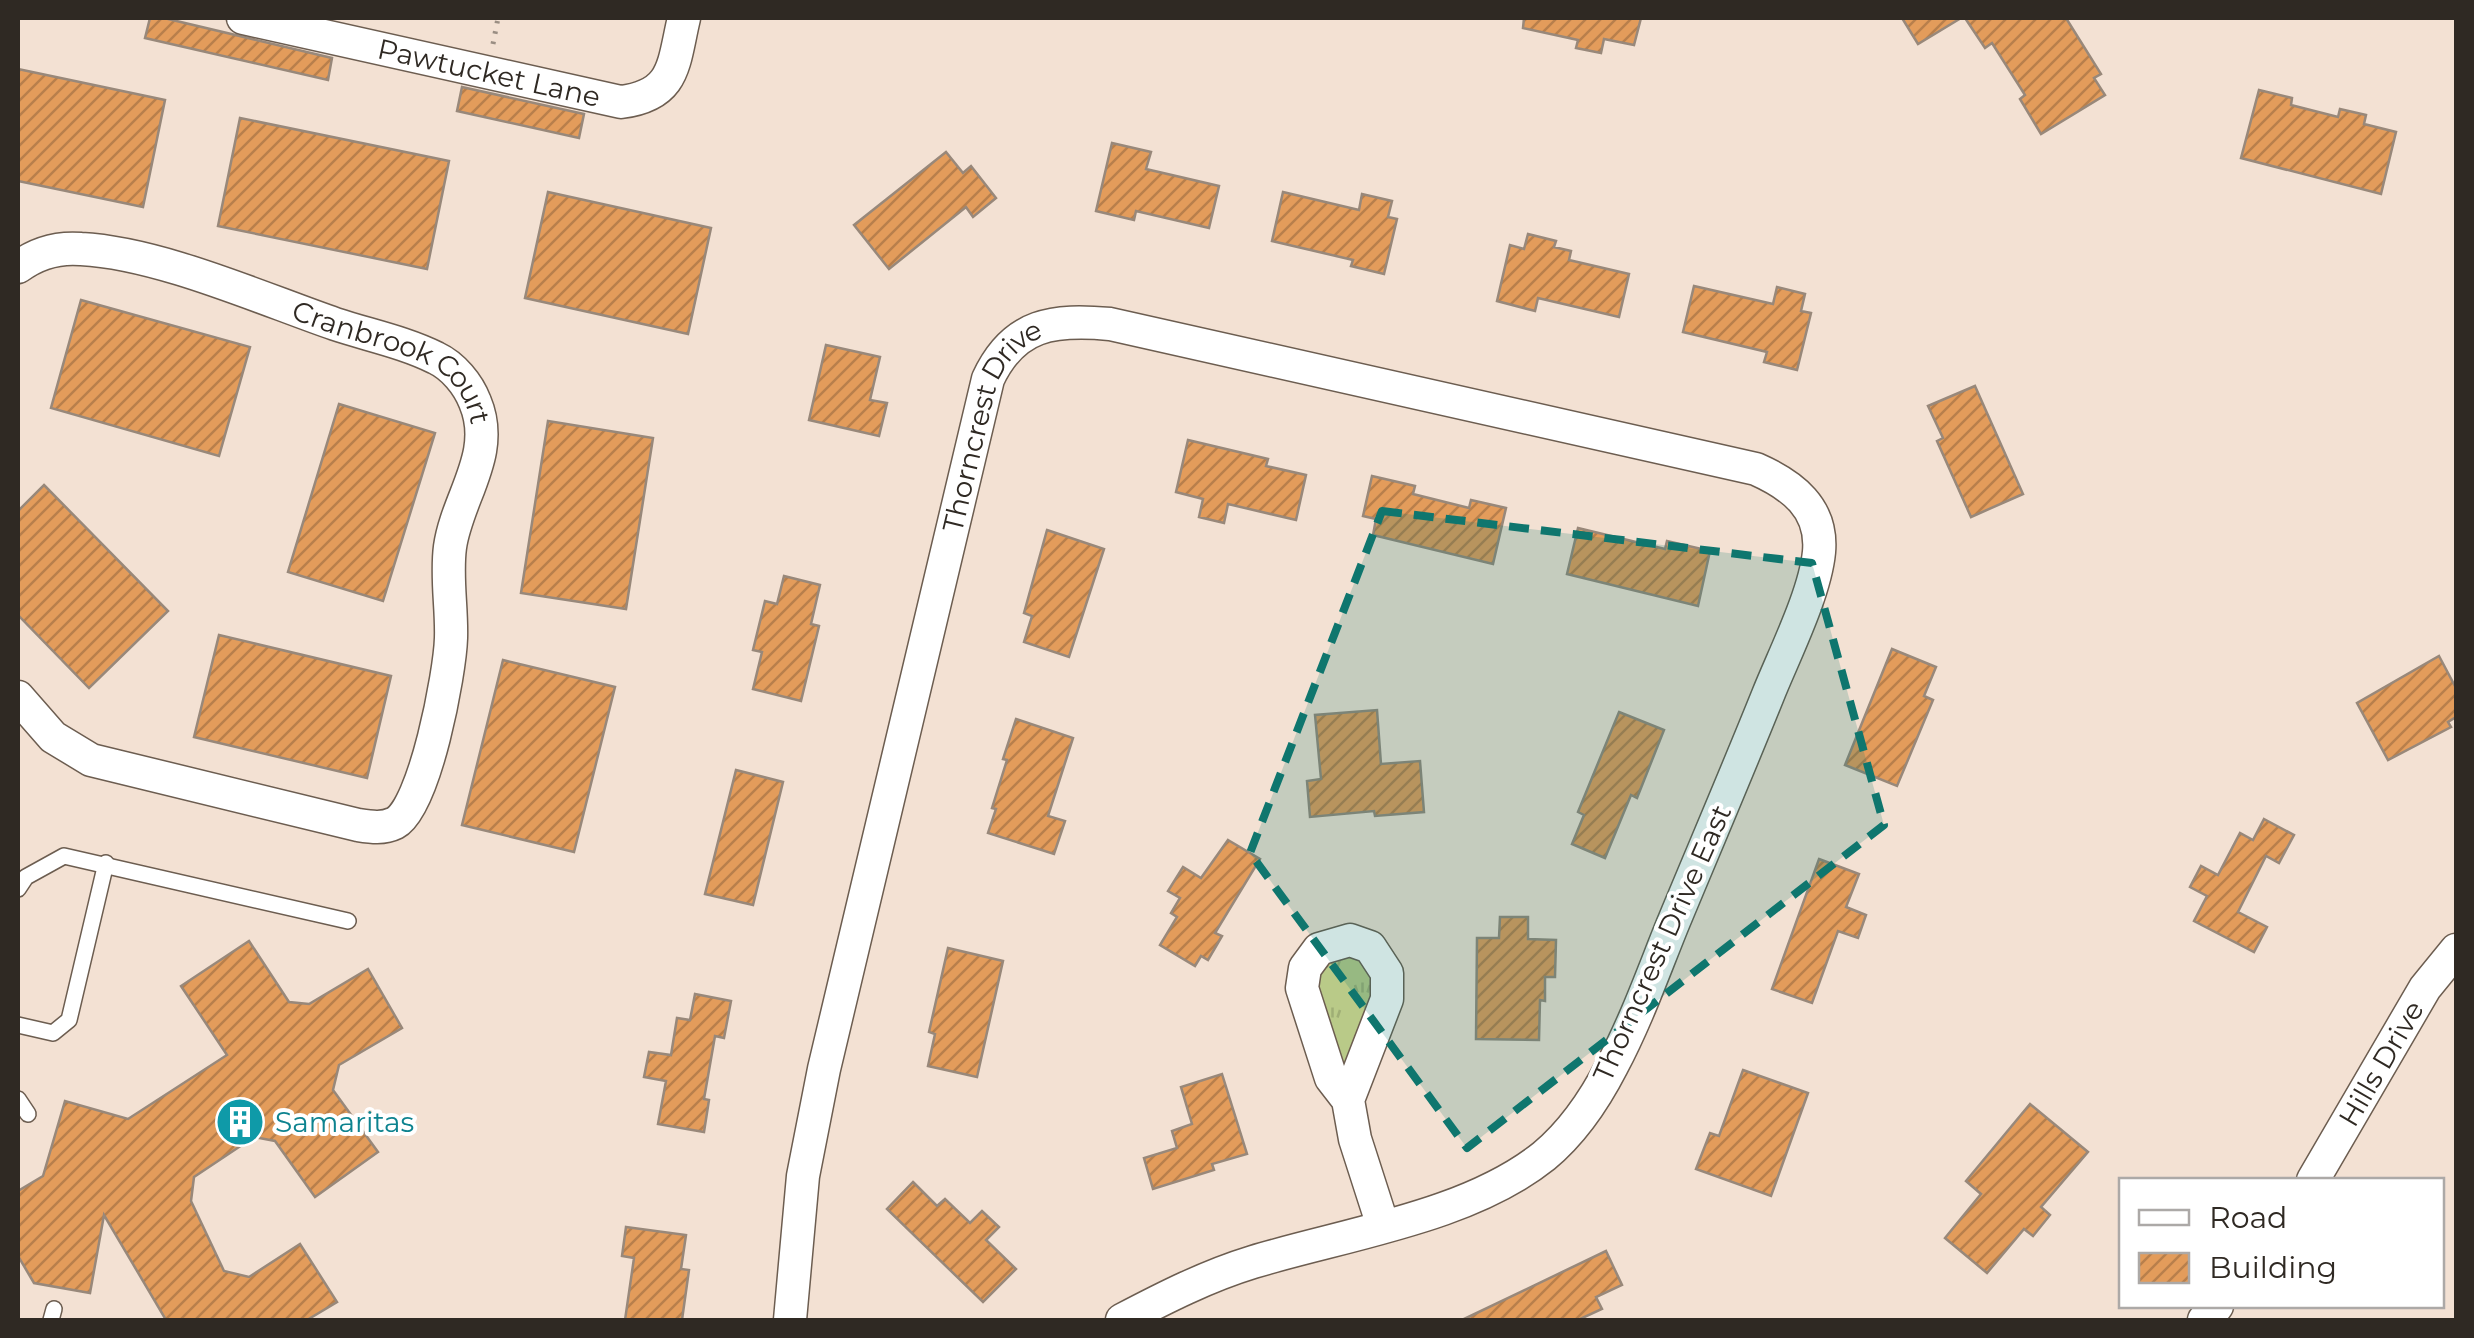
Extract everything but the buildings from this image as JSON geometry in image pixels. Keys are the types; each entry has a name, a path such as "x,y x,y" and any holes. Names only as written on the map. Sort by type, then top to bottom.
{"street":[{"name":"Pawtucket Lane","path":"243,18 622,102 641,100 660,91 670,76 684,18"},
{"name":"Cranbrook Court","path":"18,268 44,252 65,248 116,254 219,282 414,350 451,367 465,383 474,399 482,431 476,474 458,512 450,553 451,639 444,688 420,786 398,822 379,828 358,825 90,760 53,737 18,697"},
{"name":"Thorncrest Drive","path":"790,1320 803,1176 828,1050 988,379 998,356 1018,337 1049,324 1077,321 1180,339 1756,468 1799,494 1813,514"},
{"name":"Thorncrest Drive East","path":"1122,1320 1226,1271 1383,1226 1481,1192 1512,1176 1557,1143 1596,1095 1631,1025 1800,613 1819,553 1813,514"},
{"name":"Hills Drive","path":"2314,1178 2416,1002 2456,950"},
{"path":"1348,1100 1355,1140 1383,1226"}],"lane":[{"path":"18,889 26,877 64,856 348,921"},
{"path":"18,1025 53,1033 70,1020 106,863"},
{"path":"18,1099 28,1114"}],"path":[{"path":"490,57 498,18"}],"highlighted area":[{"path":"1382,511 1812,563 1884,825 1467,1148 1250,853"}],"green space":[{"path":"1340,952 1369,963 1375,994 1345,1070 1331,1046 1316,978"}],"place":[{"name":"Samaritas","path":"240,1122"}]}
